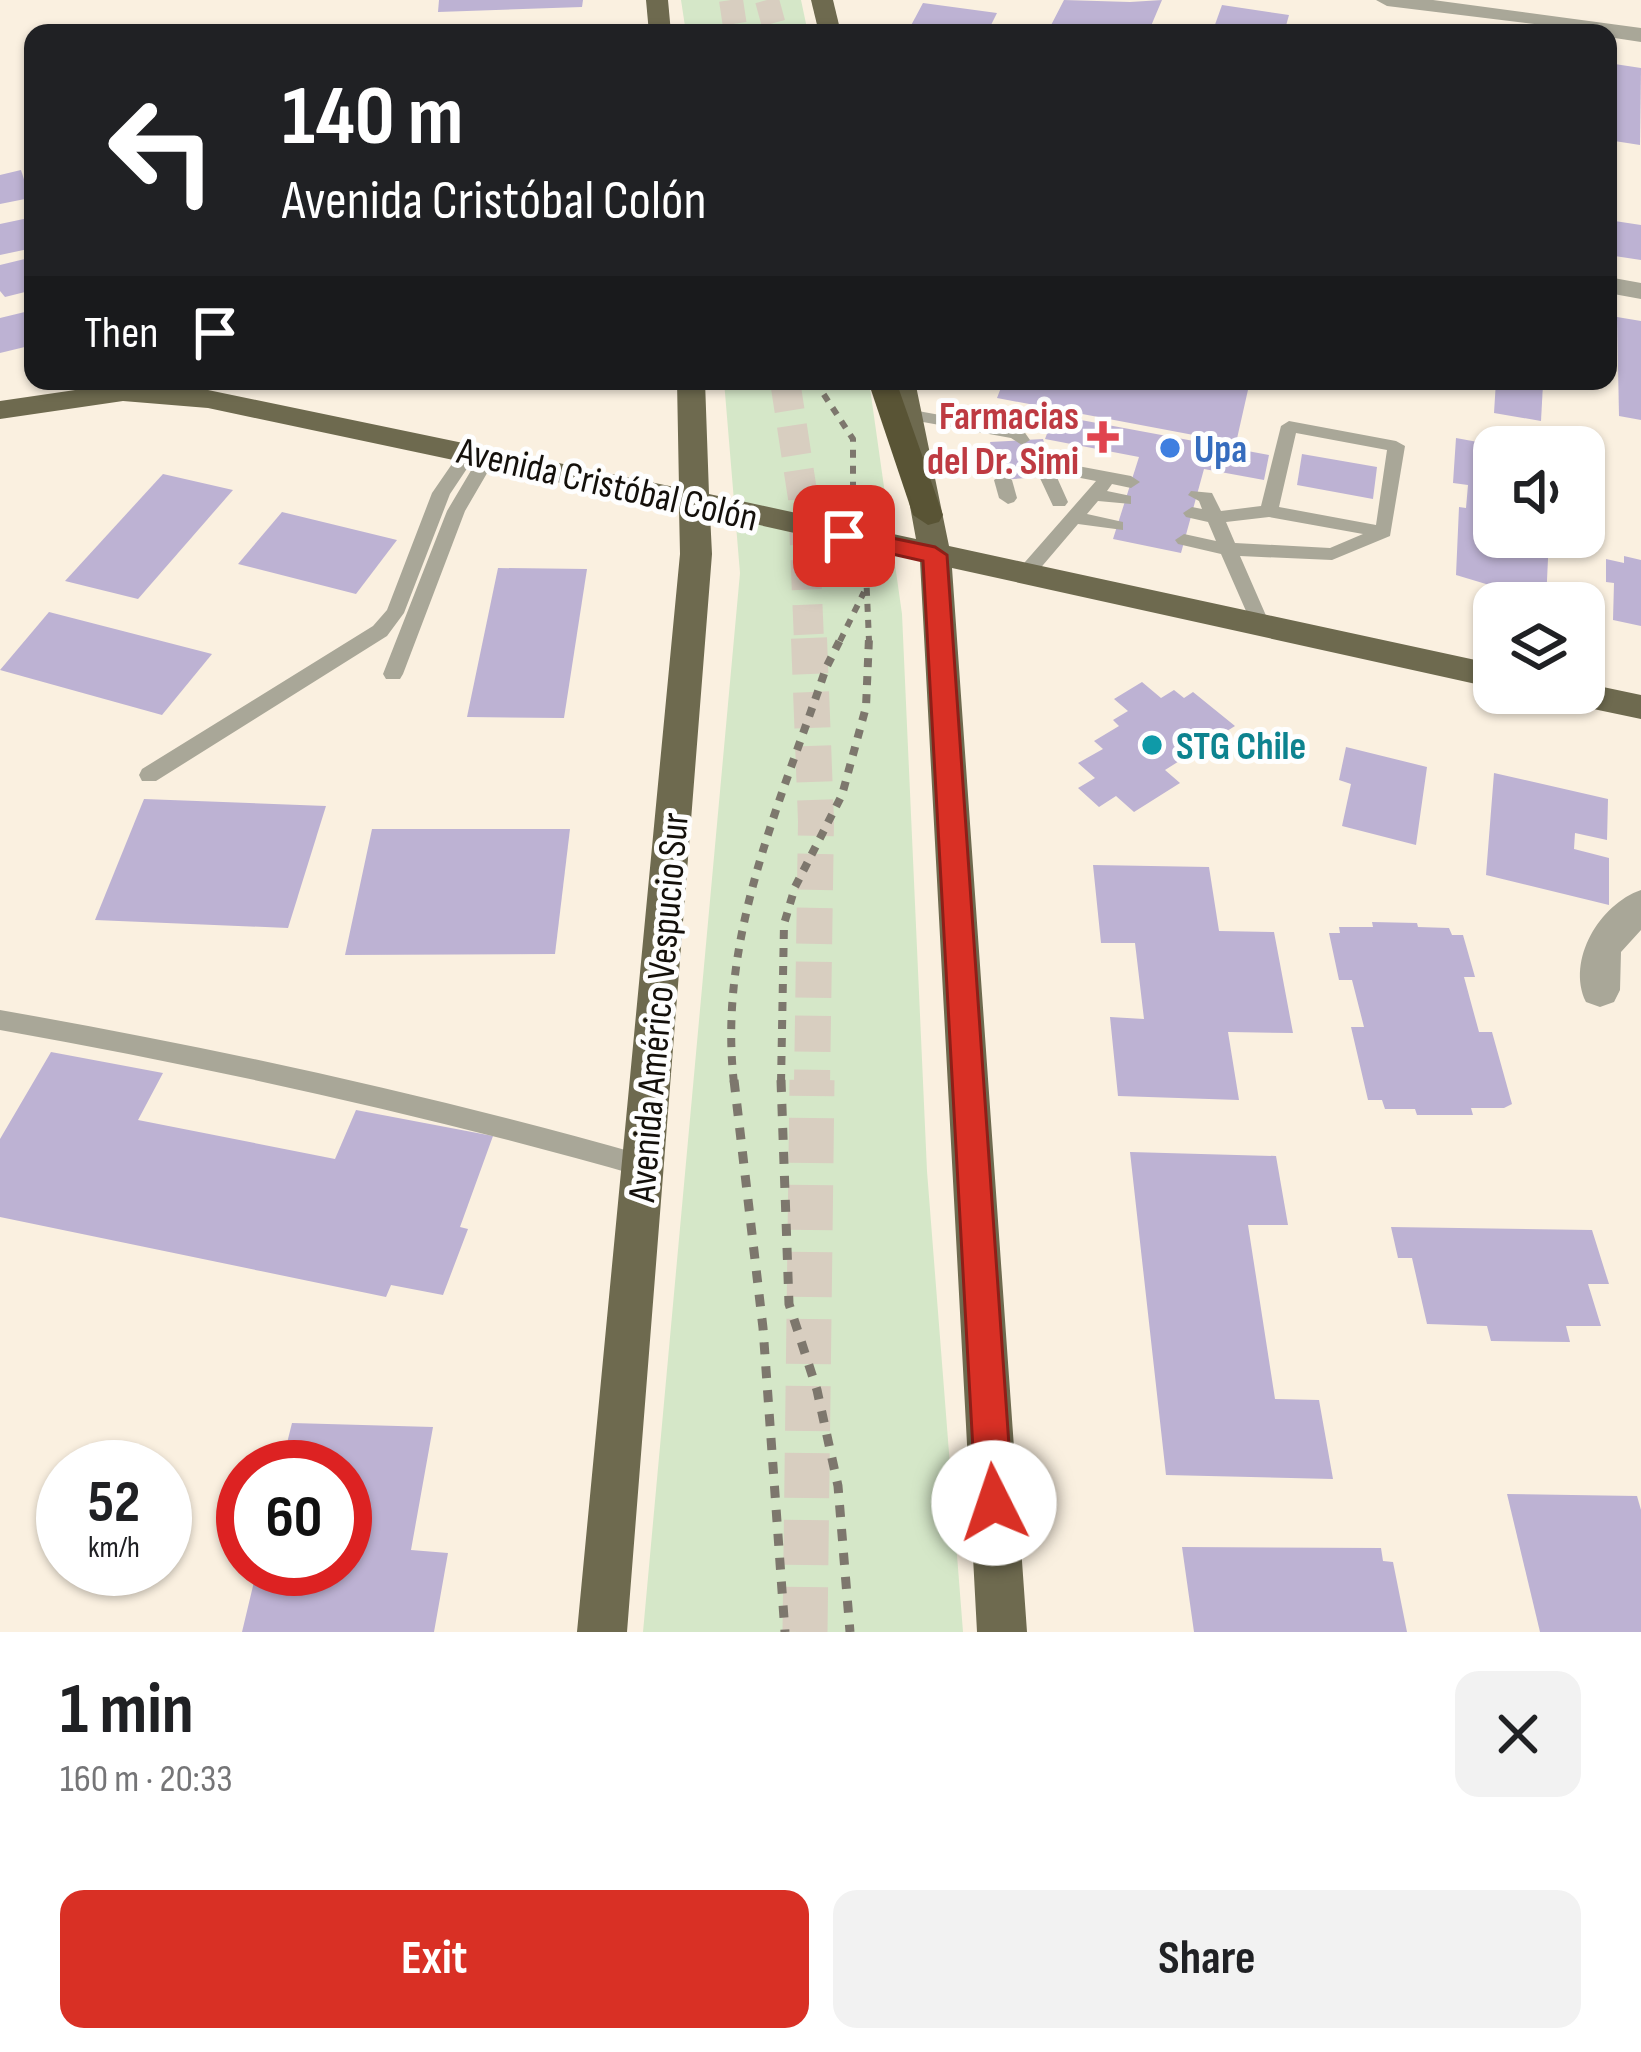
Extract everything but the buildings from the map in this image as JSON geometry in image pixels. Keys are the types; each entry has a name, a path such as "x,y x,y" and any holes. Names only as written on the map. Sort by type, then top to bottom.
{"highway":[{"path":"885,390 928,514"}],"main road":[{"name":"Avenida Cristóbal Colón","path":"0,410 123,392 214,390 697,505 1473,672"},
{"name":"Avenida Américo Vespucio Sur","path":"602,1632 697,505 691,390"},
{"path":"903,390 935,555 1002,1632"},
{"path":"1605,700 1641,707"}],"street":[{"path":"1387,0 1535,10 1594,24"},
{"path":"1600,990 1602,947 1641,905"}],"lane":[{"path":"907,414 989,435 1017,434 1022,440"},
{"path":"1269,511 1289,426 1396,446 1384,532"},
{"path":"394,674 478,454"},
{"path":"149,775 380,632 394,613 441,494 478,454"},
{"path":"1059,502 1050,472 1108,478 1128,491 1094,494"},
{"path":"1025,574 1108,478"},
{"path":"1194,504 1206,497 1262,627"},
{"path":"1215,518 1269,511 1384,532"},
{"path":"1074,518 1117,526"},
{"path":"1184,540 1227,549 1332,554 1384,532"},
{"path":"0,1020 173,1049 530,1133 643,1166"}],"path":[{"path":"821,390 853,439 851,497"},
{"path":"784,1632 763,1328 728,1032 730,995 743,915 826,668 864,590 870,627 866,706 842,795 795,887 784,924 779,1033 789,1304 817,1390 838,1486 850,1632"}],"green space":[{"path":"681,0 801,0 806,24 685,24"},
{"path":"725,390 870,390 902,614 927,1171 963,1632 643,1632 740,573"}],"tunnel":[{"path":"731,0 735,24"},
{"path":"767,0 774,24"},
{"path":"786,390 803,498 809,641"},
{"path":"809,638 816,821 812,1083"},
{"path":"805,1632 812,1080"}],"place":[{"name":"Farmacias del Dr. Simi","path":"1103,437"},
{"name":"Upa","path":"1170,448"},
{"name":"STG Chile","path":"1152,745"}],"route":[{"path":"844,536 935,555 994,1503"}]}
